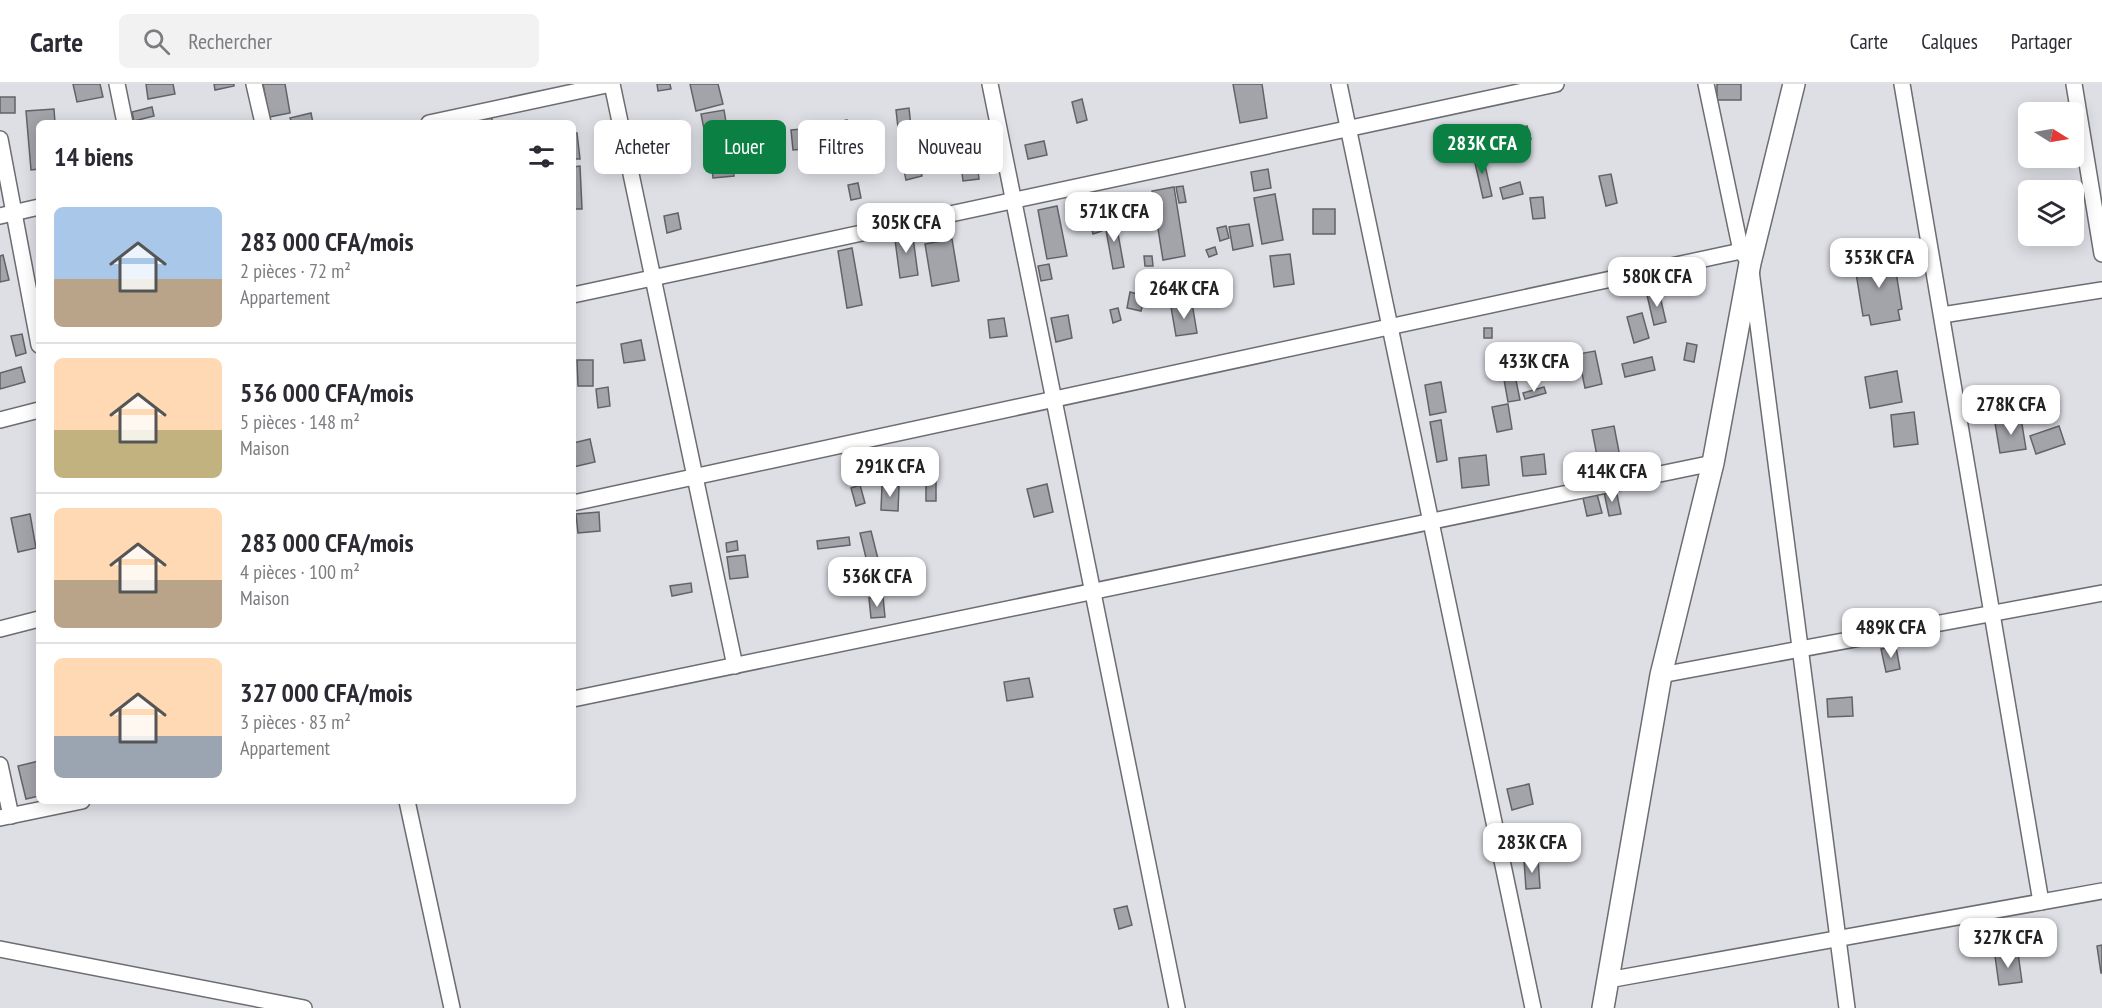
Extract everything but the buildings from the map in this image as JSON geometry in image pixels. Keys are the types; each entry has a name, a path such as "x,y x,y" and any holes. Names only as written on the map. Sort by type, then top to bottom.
{"street":[{"path":"117,84 124,120"},
{"path":"254,84 262,120"},
{"path":"443,120 611,84 735,666"},
{"path":"990,84 1177,1008"},
{"path":"1339,84 1533,1008"},
{"path":"576,294 1556,84"},
{"path":"1706,84 1745,257 1847,1008"},
{"path":"1603,1008 1661,675 1713,463 1745,257 1794,84"},
{"path":"1902,84 2041,902"},
{"path":"2074,84 2102,254"},
{"path":"0,139 8,215 36,332"},
{"path":"8,215 36,208"},
{"path":"576,501 1390,327 1745,257"},
{"path":"1942,315 2102,290"},
{"path":"0,420 36,411"},
{"path":"576,698 1713,463"},
{"path":"1661,675 2102,593"},
{"path":"0,629 36,620"},
{"path":"0,765 5,817 68,804"},
{"path":"408,804 452,1008"},
{"path":"1608,980 2102,891"},
{"path":"0,949 304,1008"}]}
